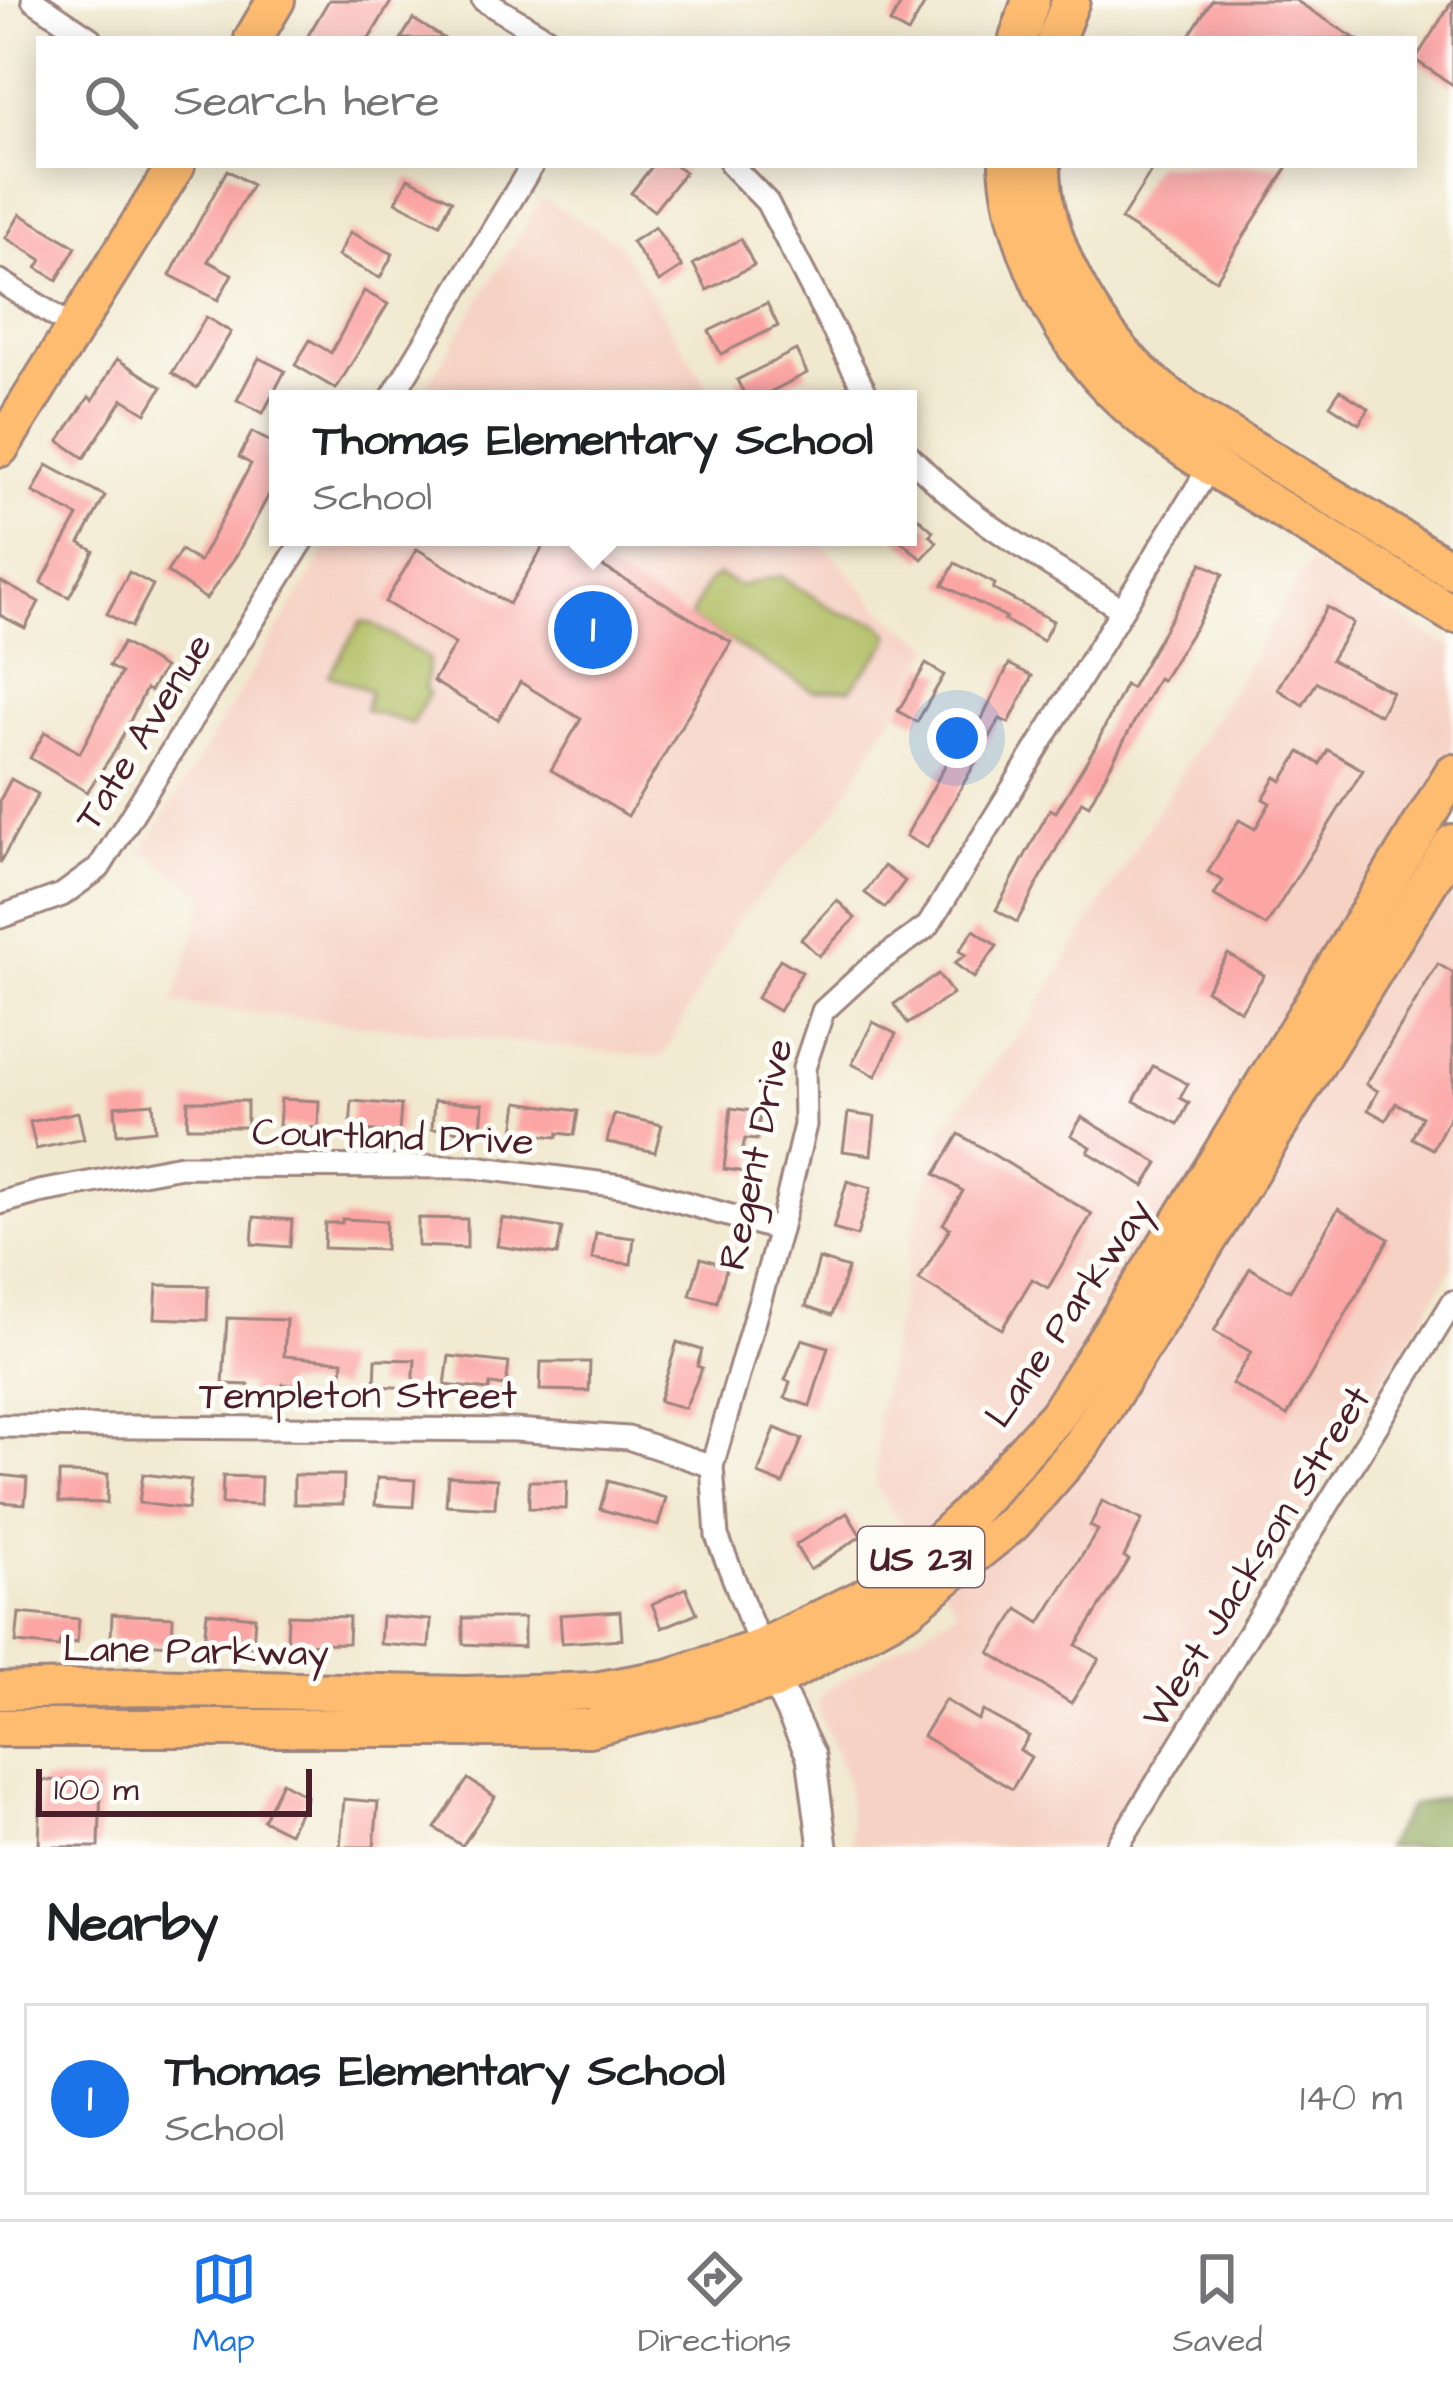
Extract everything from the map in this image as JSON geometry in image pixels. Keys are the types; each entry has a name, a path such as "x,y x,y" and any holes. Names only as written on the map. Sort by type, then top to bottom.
{"main road":[{"path":"255,36 276,0"},
{"path":"1019,36 1031,0"},
{"path":"1057,36 1071,0"},
{"path":"0,448 174,168"},
{"path":"1009,168 1024,244 1050,310 1089,369 1133,411 1162,436 1220,450 1453,571"},
{"path":"1043,168 1053,227 1078,288 1120,351 1220,450 1453,614"},
{"name":"Lane Parkway","path":"0,1691 144,1688 464,1695 595,1690 768,1664 921,1558 967,1515 1057,1415 1160,1255 1453,773"},
{"name":"Lane Parkway","path":"0,1729 589,1727 907,1609 1013,1523 1082,1444 1453,843"}],"street":[{"path":"32,0 86,36"},
{"path":"483,0 543,36"},
{"path":"396,390 530,168"},
{"path":"734,168 766,202 863,390"},
{"path":"0,280 74,328"},
{"name":"Regent Drive","path":"768,1664 717,1536 712,1466 780,1230 805,1125 803,1068 823,1011 872,966 928,926 1220,450"},
{"path":"917,464 940,490 989,526 1121,608"},
{"name":"Tate Avenue","path":"0,917 62,895 99,868 299,546"},
{"name":"Courtland Drive","path":"0,1203 182,1166 475,1167 629,1187 780,1230"},
{"name":"West Jackson Street","path":"1118,1847 1453,1302"},
{"name":"Templeton Street","path":"0,1426 515,1430 628,1438 712,1466"},
{"path":"768,1664 811,1756 823,1847"}],"shaded area":[{"path":"542,198 617,242 710,390 425,390"},
{"path":"329,546 824,546 884,612 933,647 833,815 737,920 662,1058 173,1004 206,897 143,851"},
{"path":"1310,562 1453,649 1453,1266 1103,1847 852,1847 847,1781 817,1707 822,1692 958,1610 876,1487 878,1415 914,1228 943,1127 1026,1026"}],"green space":[{"path":"718,575 739,586 780,576 838,612 879,623 890,635 888,643 850,689 814,691 690,618 707,583"},
{"path":"361,622 373,624 429,659 425,688 429,694 412,724 365,710 370,691 329,675"},
{"path":"1453,1795 1453,1847 1385,1847 1410,1806"}],"building":[{"path":"329,0 392,0 371,36 308,36"},
{"path":"903,0 927,0 908,33 890,23"},
{"path":"1212,0 1295,0 1351,36 1189,36"},
{"path":"1453,0 1453,85 1417,57"},
{"path":"413,19 440,36 403,36"},
{"path":"651,168 685,172 654,211 631,193"},
{"path":"1153,168 1287,168 1216,280 1121,220"},
{"path":"227,170 252,185 208,261 232,274 218,300 170,275"},
{"path":"408,178 452,200 440,224 396,202"},
{"path":"20,214 76,247 57,280 37,268 42,260 6,238"},
{"path":"655,227 682,267 659,282 632,242"},
{"path":"350,232 393,254 380,278 338,256"},
{"path":"741,239 754,265 707,290 693,264"},
{"path":"364,291 388,304 336,389 295,365 310,340 331,353"},
{"path":"767,303 778,326 721,354 709,331"},
{"path":"206,317 231,332 197,388 172,373"},
{"path":"796,350 807,373 774,390 742,390 737,380"},
{"path":"259,358 285,371 275,390 269,390 263,413 237,400"},
{"path":"117,359 162,387 146,413 123,399 84,458 59,441 89,397 93,400"},
{"path":"1340,390 1369,409 1359,424 1330,405"},
{"path":"252,432 269,441 269,495 206,599 167,572 181,550 199,562 251,464 239,457"},
{"path":"47,465 105,496 80,543 94,551 69,597 41,583 78,516 33,492"},
{"path":"917,517 933,531 930,535 937,542 922,559 907,546 917,546"},
{"path":"544,546 614,546 602,566 731,642 628,816 551,770 581,719 520,682 498,720 433,681 455,644 385,602 417,549 509,604"},
{"path":"955,563 1053,621 1043,641 943,585"},
{"path":"1202,563 1223,574 1198,623 1162,680 1158,678 1089,805 1082,801 1017,922 996,910 1050,809 1056,812 1125,685 1131,688"},
{"path":"129,572 153,585 131,627 107,614"},
{"path":"0,581 39,602 25,628 0,615"},
{"path":"1327,607 1353,623 1331,660 1392,692 1380,715 1317,682 1303,705 1277,689"},
{"path":"123,643 164,668 150,691 146,689 116,749 87,792 30,758 45,732 80,753 121,673 109,666"},
{"path":"926,664 944,675 917,722 898,711"},
{"path":"1009,664 1032,676 1009,723 1000,719 927,848 906,836 966,728 975,733"},
{"path":"1328,750 1363,770 1266,926 1214,895 1223,881 1208,872 1239,820 1255,829 1270,803 1263,799 1276,777 1282,781 1300,752 1320,764"},
{"path":"11,779 38,794 0,863 0,800"},
{"path":"884,866 905,881 885,908 865,893"},
{"path":"837,900 855,918 819,956 801,939"},
{"path":"974,930 997,946 974,978 954,963 966,955 959,951"},
{"path":"1228,954 1264,975 1241,1011 1206,990"},
{"path":"780,959 802,972 779,1011 757,998"},
{"path":"1438,964 1453,973 1453,1110 1433,1149 1412,1138 1422,1117 1396,1103 1386,1120 1368,1110 1378,1091 1366,1084"},
{"path":"938,974 953,994 908,1024 894,1004"},
{"path":"873,1022 896,1034 876,1076 852,1064"},
{"path":"1153,1066 1188,1084 1180,1098 1189,1103 1178,1124 1134,1101"},
{"path":"281,1099 319,1101 318,1128 279,1126"},
{"path":"188,1101 247,1101 247,1127 187,1127"},
{"path":"352,1101 401,1105 399,1133 350,1129"},
{"path":"434,1101 483,1104 481,1132 432,1129"},
{"path":"518,1102 578,1111 574,1135 514,1132"},
{"path":"153,1103 155,1130 117,1134 115,1106"},
{"path":"731,1108 760,1112 757,1140 745,1139 742,1152 755,1155 753,1173 724,1169"},
{"path":"78,1112 84,1139 36,1149 30,1122"},
{"path":"848,1113 875,1117 871,1155 843,1151"},
{"path":"614,1114 662,1125 655,1152 607,1142"},
{"path":"1082,1117 1158,1163 1144,1186 1088,1152 1091,1147 1071,1135"},
{"path":"959,1134 1092,1214 1048,1288 1032,1279 1002,1329 919,1280 950,1228 943,1224 963,1191 935,1174"},
{"path":"847,1181 871,1188 857,1236 833,1229"},
{"path":"1338,1209 1389,1239 1287,1416 1232,1384 1251,1352 1214,1331 1250,1268 1290,1291"},
{"path":"254,1217 292,1220 290,1247 252,1244"},
{"path":"418,1218 467,1219 467,1248 418,1246"},
{"path":"502,1218 562,1228 557,1255 497,1246"},
{"path":"342,1219 386,1221 385,1250 324,1248 325,1223 342,1223"},
{"path":"596,1233 634,1238 631,1264 592,1259"},
{"path":"701,1258 727,1266 717,1302 690,1295"},
{"path":"819,1259 848,1268 832,1315 806,1306"},
{"path":"157,1285 208,1286 207,1320 155,1318"},
{"path":"227,1318 286,1320 284,1356 343,1361 341,1388 283,1384 282,1397 248,1395 249,1385 223,1384"},
{"path":"802,1339 828,1347 810,1406 785,1398 790,1382 785,1380"},
{"path":"677,1342 702,1350 697,1366 702,1368 685,1408 659,1401"},
{"path":"449,1356 509,1363 506,1386 490,1384 489,1390 445,1385"},
{"path":"376,1359 415,1360 413,1388 375,1386"},
{"path":"541,1362 590,1362 589,1391 540,1390"},
{"path":"775,1428 802,1439 783,1484 758,1474"},
{"path":"59,1473 108,1474 107,1503 59,1502"},
{"path":"143,1474 191,1480 188,1509 139,1503"},
{"path":"0,1475 27,1478 25,1504 0,1502"},
{"path":"294,1475 344,1475 343,1504 294,1504"},
{"path":"223,1476 261,1477 260,1505 222,1504"},
{"path":"448,1476 497,1479 495,1508 446,1505"},
{"path":"377,1478 415,1480 413,1507 375,1505"},
{"path":"529,1481 567,1481 566,1509 529,1508"},
{"path":"608,1481 666,1498 658,1526 600,1509"},
{"path":"1102,1501 1142,1520 1124,1557 1129,1560 1076,1645 1099,1659 1071,1703 990,1653 1018,1609 1040,1623 1098,1530 1090,1526"},
{"path":"847,1513 861,1536 810,1570 795,1545"},
{"path":"686,1588 697,1613 662,1628 652,1604"},
{"path":"620,1611 622,1639 562,1643 560,1615"},
{"path":"207,1612 255,1617 253,1646 204,1641"},
{"path":"19,1613 79,1619 77,1643 60,1641 59,1647 16,1643"},
{"path":"112,1614 173,1617 172,1645 111,1641"},
{"path":"288,1615 349,1617 348,1643 287,1644"},
{"path":"382,1616 431,1620 429,1648 380,1644"},
{"path":"463,1618 524,1618 524,1647 463,1644"},
{"path":"945,1700 978,1720 983,1711 1029,1736 1020,1750 1031,1757 1012,1789 923,1736"},
{"path":"468,1779 495,1797 462,1846 435,1828"},
{"path":"41,1780 101,1782 99,1847 39,1847"},
{"path":"282,1782 307,1796 289,1833 263,1820"},
{"path":"344,1799 378,1802 374,1847 340,1847"}],"place":[{"name":"Thomas Elementary School","path":"593,630"}]}
